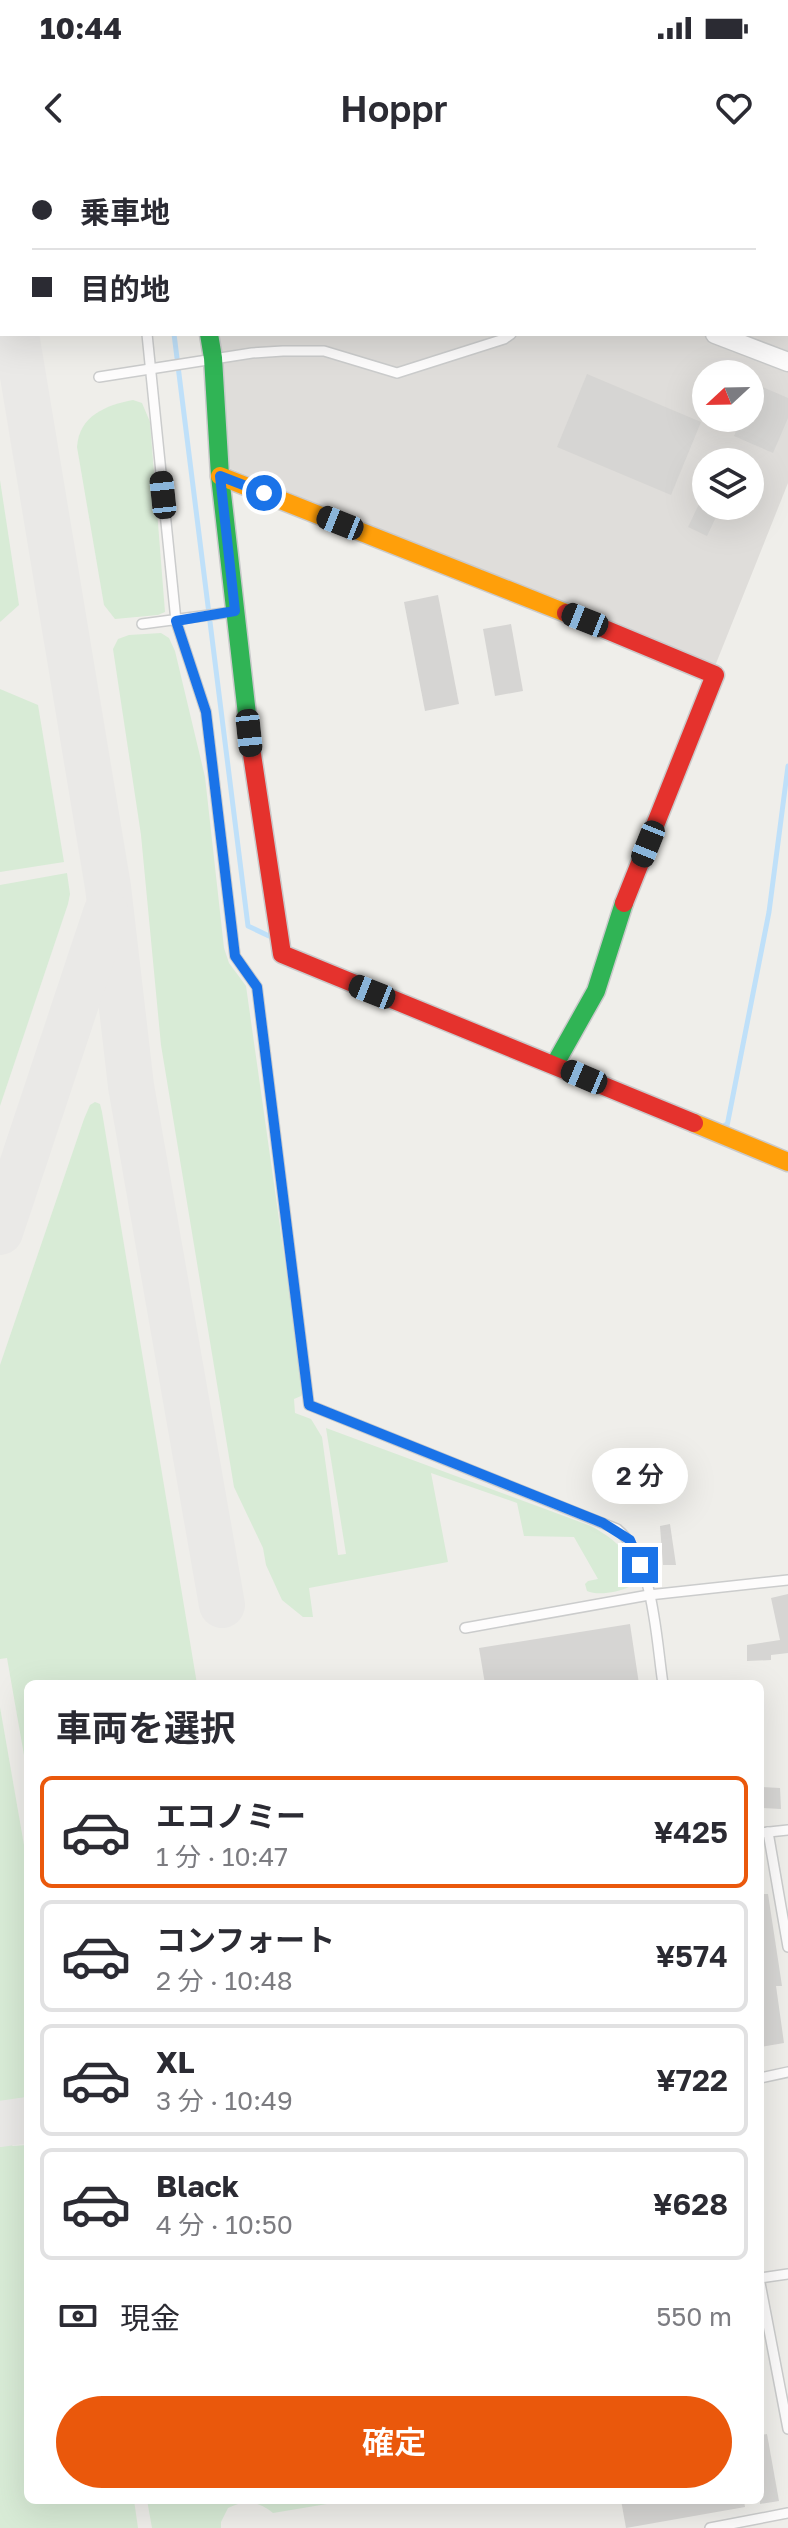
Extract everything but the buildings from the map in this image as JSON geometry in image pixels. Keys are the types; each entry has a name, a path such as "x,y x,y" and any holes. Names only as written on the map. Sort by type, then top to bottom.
{"street":[{"path":"209,336 226,613 282,954 788,1162"},
{"path":"720,336 788,362"},
{"path":"220,476 585,620 715,675 614,929 596,991 555,1064"}],"lane":[{"path":"147,336 176,621 206,712 235,956 257,987 309,1405 617,1529 630,1540 649,1595 662,1680"},
{"path":"99,377 252,353 324,351 397,373 508,336"},
{"path":"142,624 226,613"},
{"path":"465,1628 649,1595 788,1580"},
{"path":"788,1830 764,1833 788,1947"},
{"path":"764,2077 788,2072"},
{"path":"764,2280 788,2274"},
{"path":"764,2302 788,2429"},
{"path":"710,2528 788,2513"}],"shaded area":[{"path":"204,336 788,336 788,483 715,666 219,464"}],"green space":[{"path":"133,400 142,403 150,422 165,612 115,619 104,605 77,447 88,420 113,405"},
{"path":"0,480 19,605 0,622"},
{"path":"161,633 169,638 175,651 205,777 224,948 229,963 246,986 303,1389 301,1396 294,1399 295,1413 311,1419 322,1437 338,1555 346,1554 326,1428 591,1526 616,1543 628,1558 631,1566 629,1587 608,1593 587,1591 585,1584 598,1579 574,1537 524,1536 517,1503 431,1473 448,1562 309,1588 313,1617 303,1617 282,1600 266,1565 263,1548 234,1487 161,1045 141,835 113,649 118,639 129,635"},
{"path":"0,689 38,705 64,862 0,872"},
{"path":"67,873 68,904 0,1106 0,885"},
{"path":"95,1102 100,1104 102,1112 196,1680 24,1680 24,1755 7,1658 0,1659 0,1365 90,1105"},
{"path":"0,1707 24,1845 24,2098 0,2102"},
{"path":"0,2142 24,2145 24,2504 135,2504 138,2528 0,2528"},
{"path":"148,2504 238,2504 228,2508 221,2528 152,2528"},
{"path":"257,2504 327,2504 273,2513"}],"waterway":[{"path":"174,336 248,926 269,936"},
{"path":"725,1125 769,912 788,766"}],"taxiway":[{"path":"16,336 108,887 131,1086 222,1605"},
{"path":"0,1232 106,913"},
{"path":"0,2124 24,2121"}],"traffic: fast":[{"path":"209,336 220,476 250,741"},
{"path":"555,1064 596,991 624,903"}],"traffic: slow":[{"path":"220,476 566,613"},
{"path":"694,1123 788,1162"}],"traffic: jam":[{"path":"566,613 715,675 624,903"},
{"path":"250,741 282,954 694,1123"}],"route":[{"path":"264,493 220,476 235,611 176,621 206,712 235,956 257,987 309,1405 617,1529 630,1540 640,1565"}]}
